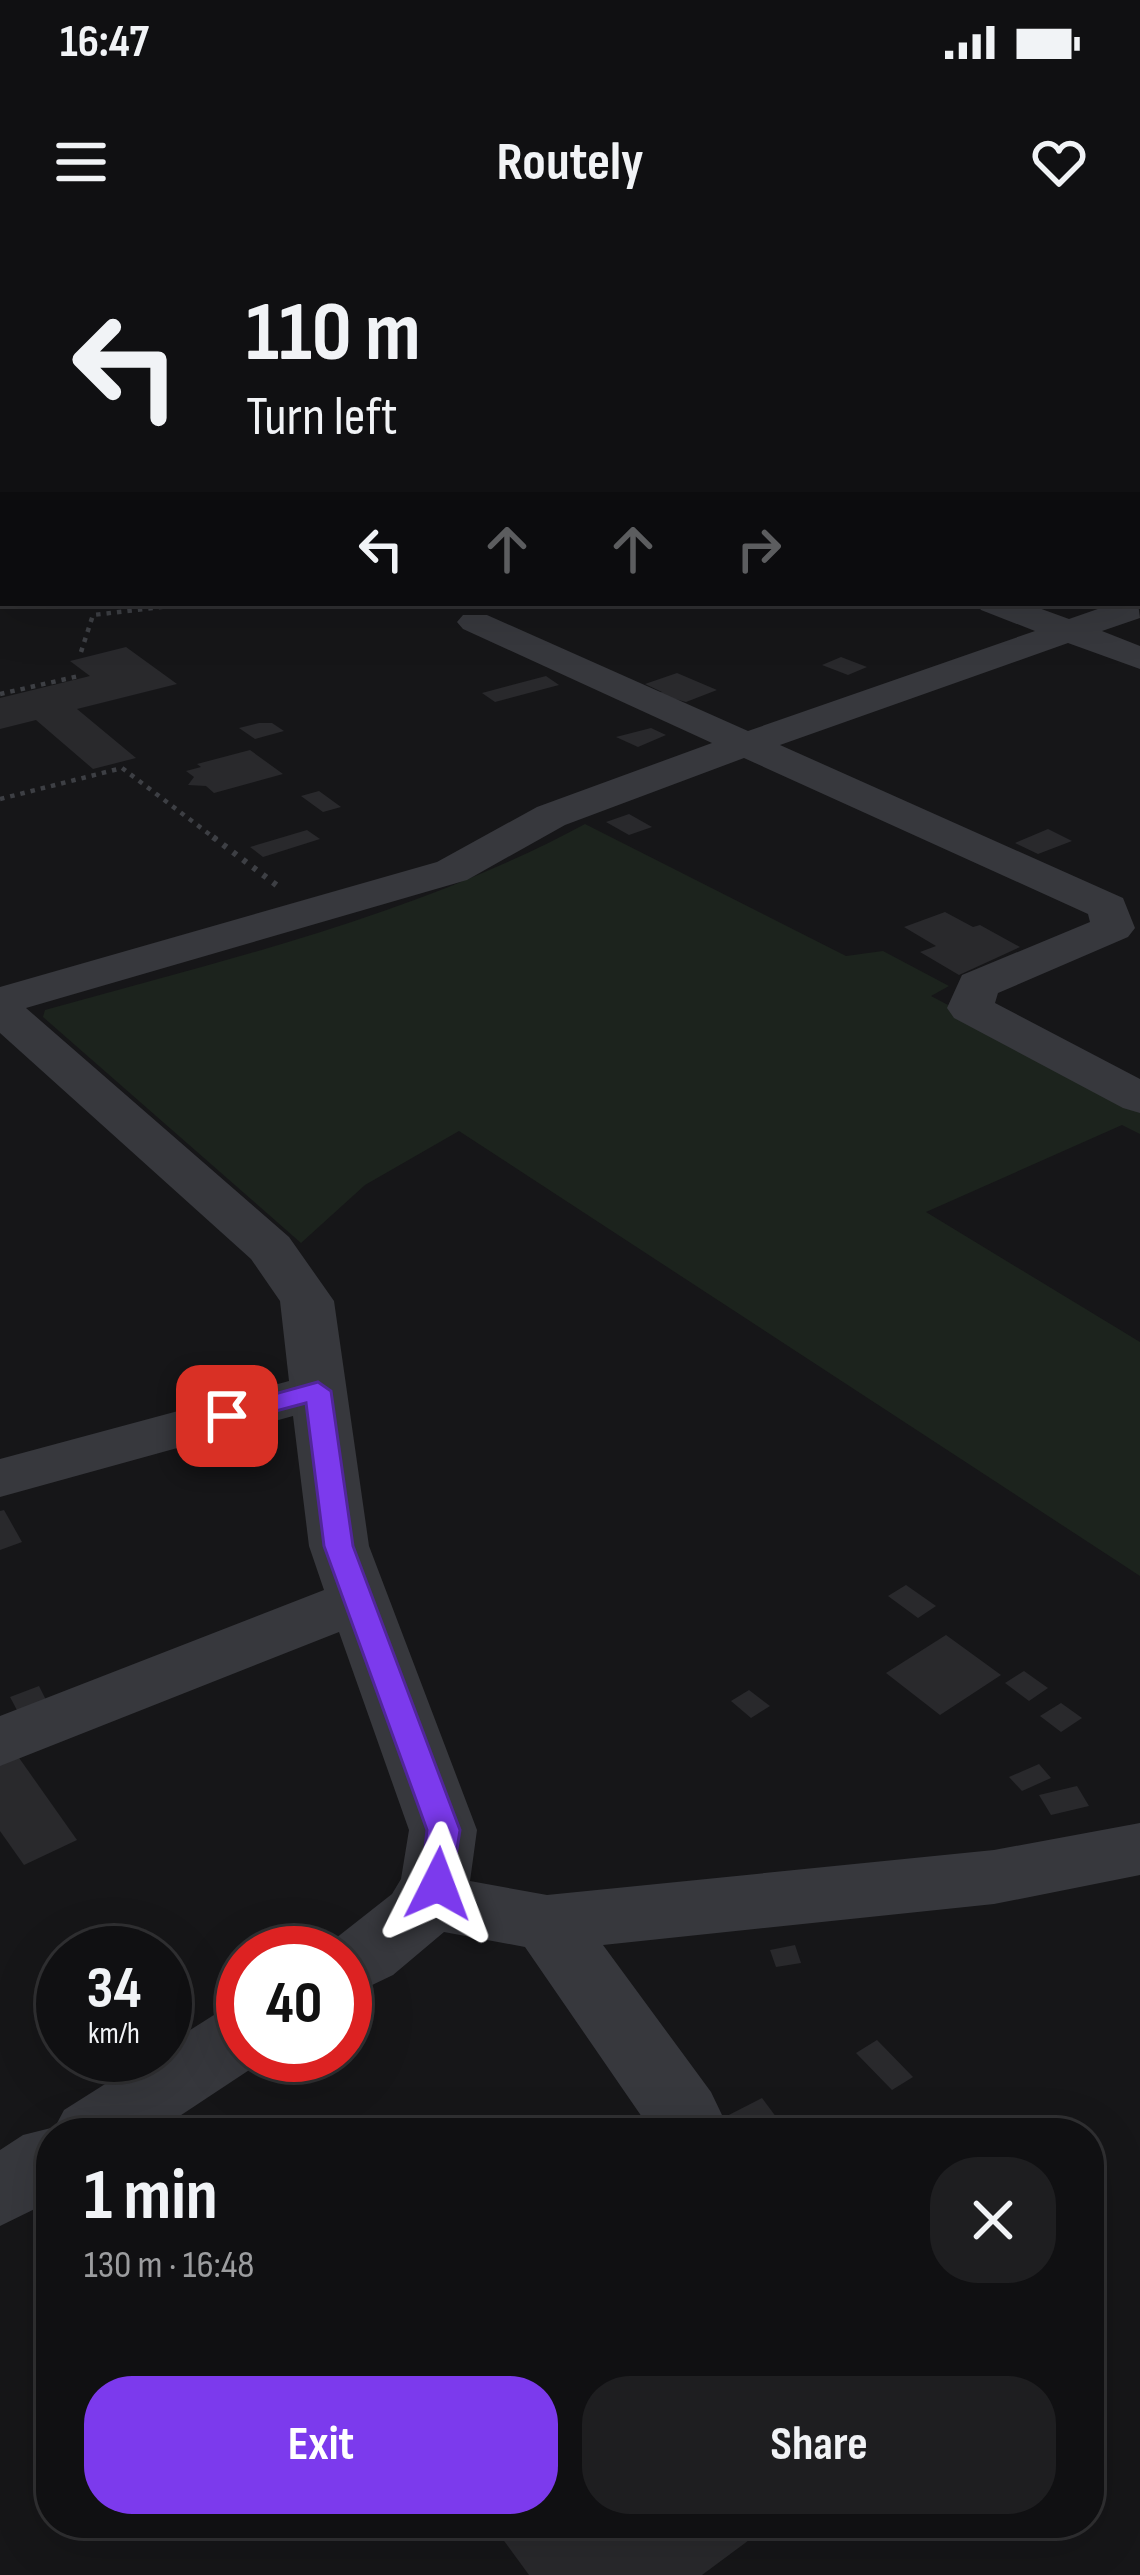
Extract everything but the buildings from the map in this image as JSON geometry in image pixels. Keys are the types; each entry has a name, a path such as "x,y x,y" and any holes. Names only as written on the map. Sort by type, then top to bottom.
{"street":[{"path":"1001,606 1140,658"},
{"path":"0,1005 452,871 551,816 1140,606"},
{"path":"475,622 1108,907 1113,928 978,985 970,1008 1140,1098"},
{"path":"0,1005 143,1131 286,1267 307,1301 339,1546 443,1830 438,1884 428,1901 407,1925 372,1950"},
{"path":"0,1478 318,1391"},
{"path":"0,1742 357,1601"},
{"path":"428,1901 547,1923 994,1877 1140,1849"},
{"path":"547,1923 684,2115"},
{"path":"114,2118 216,2052"},
{"path":"0,2192 36,2168"}],"path":[{"path":"81,652 93,615 170,606"},
{"path":"0,694 79,676"},
{"path":"0,799 122,768 282,889"}],"shaded area":[{"path":"585,824 846,956 883,951 949,986 931,996 1140,1106 1140,1134 1122,1125 926,1212 1140,1342 1140,1576 459,1131 365,1185 301,1243 43,1017 45,1010 252,953 388,909 521,856"}],"route":[{"path":"227,1416 318,1391 339,1546 443,1830 438,1884"}]}
